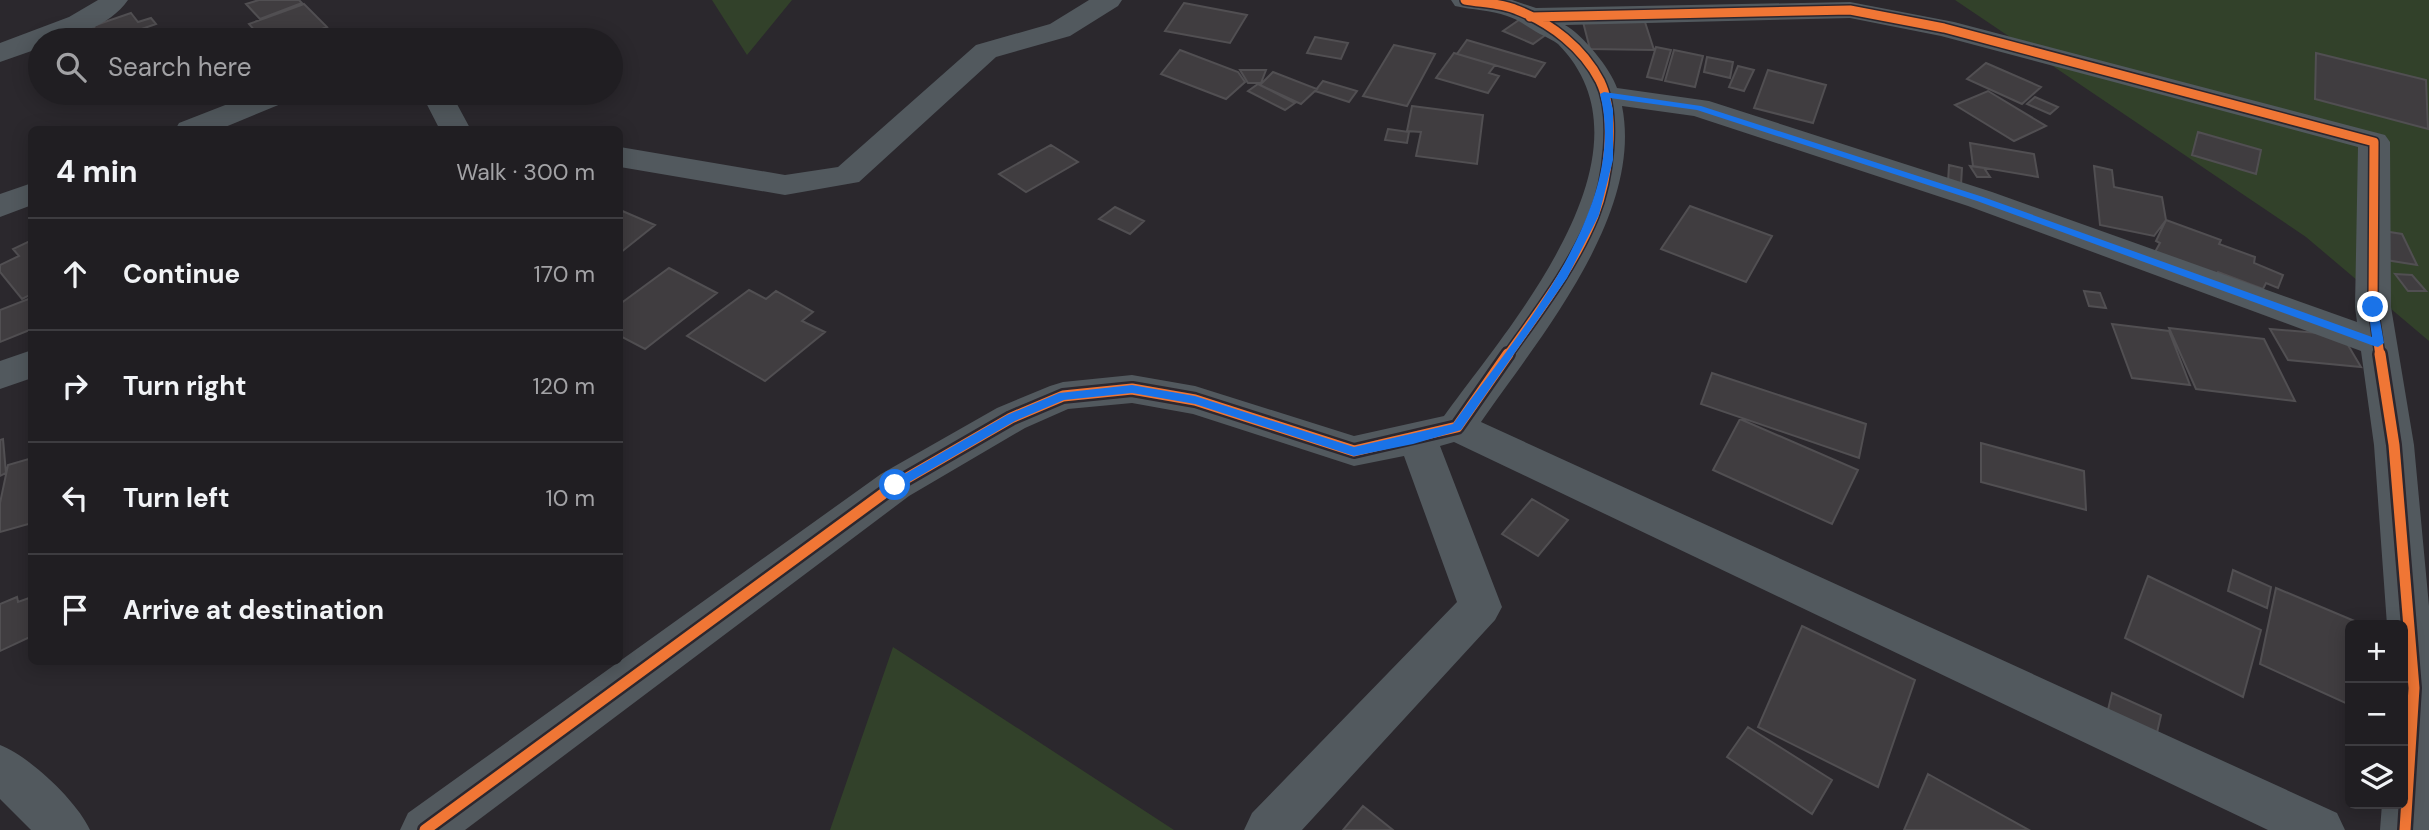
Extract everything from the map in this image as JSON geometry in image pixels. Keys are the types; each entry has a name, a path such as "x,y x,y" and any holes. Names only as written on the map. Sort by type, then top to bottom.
{"street":[{"path":"64,28 90,18 111,6 114,0"},
{"path":"623,158 785,185 848,175 986,51 1060,30 1108,0"},
{"path":"1437,432 1564,275 1594,215 1608,160 1608,110 1600,80 1567,37 1516,9 1465,0"},
{"path":"1530,17 1850,10 1944,28 2374,142 2373,307 2394,445 2414,688 2405,830"},
{"path":"0,53 28,42"},
{"path":"1604,94 1698,107 1980,199 2378,343"},
{"path":"200,126 252,105"},
{"path":"442,105 454,126"},
{"path":"0,206 28,195"},
{"path":"0,375 28,364"},
{"path":"425,830 895,485 1011,418 1063,396 1132,389 1195,400 1354,451 1437,432 2320,830"},
{"path":"1269,830 1480,607 1437,432"},
{"path":"0,767 65,830"}],"green space":[{"path":"712,0 792,0 747,55"},
{"path":"1955,0 2429,0 2429,341 2306,237"},
{"path":"893,647 1174,830 830,830"}],"building":[{"path":"259,0 299,0 302,3 260,19 246,4"},
{"path":"1184,3 1247,15 1230,43 1165,31"},
{"path":"304,4 327,27 252,28 249,24"},
{"path":"131,13 138,22 151,18 156,24 144,28 93,26"},
{"path":"1522,18 1551,31 1533,44 1503,31"},
{"path":"1582,18 1644,19 1654,50 1590,49"},
{"path":"1315,37 1348,43 1341,59 1307,53"},
{"path":"1467,40 1545,63 1535,77 1457,54"},
{"path":"1394,45 1435,54 1407,106 1363,96"},
{"path":"1656,47 1671,50 1662,80 1647,77"},
{"path":"1180,50 1238,72 1245,82 1226,99 1161,74"},
{"path":"1674,50 1703,56 1695,87 1665,81"},
{"path":"1454,53 1495,65 1489,73 1499,76 1488,93 1436,78"},
{"path":"2316,53 2426,80 2428,129 2315,99"},
{"path":"1707,57 1733,62 1730,78 1704,72"},
{"path":"1986,63 2041,87 2022,104 1967,79"},
{"path":"1738,66 1754,70 1744,91 1729,87"},
{"path":"1240,70 1266,70 1261,83 1248,83"},
{"path":"1768,70 1826,85 1813,123 1754,108"},
{"path":"1273,72 1317,89 1301,104 1260,85"},
{"path":"1323,81 1357,91 1349,102 1315,91"},
{"path":"1258,84 1295,103 1285,110 1248,91"},
{"path":"1988,91 2046,126 2014,141 1955,105"},
{"path":"2035,97 2058,107 2050,114 2027,104"},
{"path":"1412,106 1483,115 1477,164 1416,156 1421,132 1407,131"},
{"path":"1388,129 1409,132 1407,143 1385,140"},
{"path":"2198,132 2261,150 2256,174 2192,155"},
{"path":"1970,143 2034,154 2038,177 1973,166"},
{"path":"1051,145 1078,162 1026,192 999,174"},
{"path":"1949,165 1962,168 1961,185 1948,182"},
{"path":"1970,166 1984,168 1990,177 1977,177"},
{"path":"2094,166 2112,170 2114,187 2162,197 2166,220 2154,236 2100,225"},
{"path":"1690,206 1772,236 1746,282 1661,249"},
{"path":"1115,207 1144,221 1130,234 1099,219"},
{"path":"623,211 655,225 623,251"},
{"path":"2166,220 2221,240 2219,244 2255,257 2254,263 2283,275 2278,288 2266,283 2263,289 2218,272 2216,276 2155,252 2160,243 2156,241"},
{"path":"2371,229 2402,234 2417,265 2386,260"},
{"path":"28,242 28,296 22,299 0,272 0,265 19,256 13,249"},
{"path":"669,268 717,293 645,349 623,338 623,302"},
{"path":"2395,274 2412,275 2426,291 2408,291"},
{"path":"749,290 766,299 776,291 813,312 802,321 825,332 765,381 687,336"},
{"path":"2084,291 2100,293 2106,308 2089,306"},
{"path":"28,299 28,331 0,342 0,310"},
{"path":"2112,324 2169,331 2190,385 2132,378"},
{"path":"2169,328 2264,339 2295,401 2196,389"},
{"path":"2270,329 2342,335 2361,367 2288,360"},
{"path":"1712,373 1866,424 1859,458 1701,404"},
{"path":"1740,419 1858,470 1832,524 1713,470"},
{"path":"3,439 6,473 0,476 0,440"},
{"path":"1981,443 2084,471 2086,510 1981,482"},
{"path":"28,459 28,524 0,532 0,503 8,465"},
{"path":"1532,499 1568,520 1538,556 1502,534"},
{"path":"2233,570 2271,587 2267,608 2228,591"},
{"path":"2148,576 2261,630 2243,697 2125,638"},
{"path":"2276,588 2352,620 2345,620 2345,703 2260,664"},
{"path":"17,597 18,602 28,598 28,638 0,651 0,604"},
{"path":"1802,626 1915,680 1878,787 1758,727"},
{"path":"2112,693 2161,715 2156,737 2107,714"},
{"path":"1748,727 1832,780 1812,814 1727,757"},
{"path":"1928,774 2029,830 1904,830"},
{"path":"1363,806 1393,830 1343,830"}],"cycle path":[{"path":"425,830 895,485 1011,418 1063,396 1132,389 1195,400 1354,451 1457,427 1564,275 1594,215 1608,160 1608,110 1600,81 1567,37 1516,9 1465,0"},
{"path":"1530,17 1850,10 1944,28 2374,142 2373,307 2394,445 2414,688 2405,830"}],"route":[{"path":"895,485 1011,418 1063,396 1132,389 1195,400 1354,451 1457,427 1564,275 1594,215 1608,160 1608,110 1604,94 1698,107 1980,199 2378,343 2373,307"}]}
